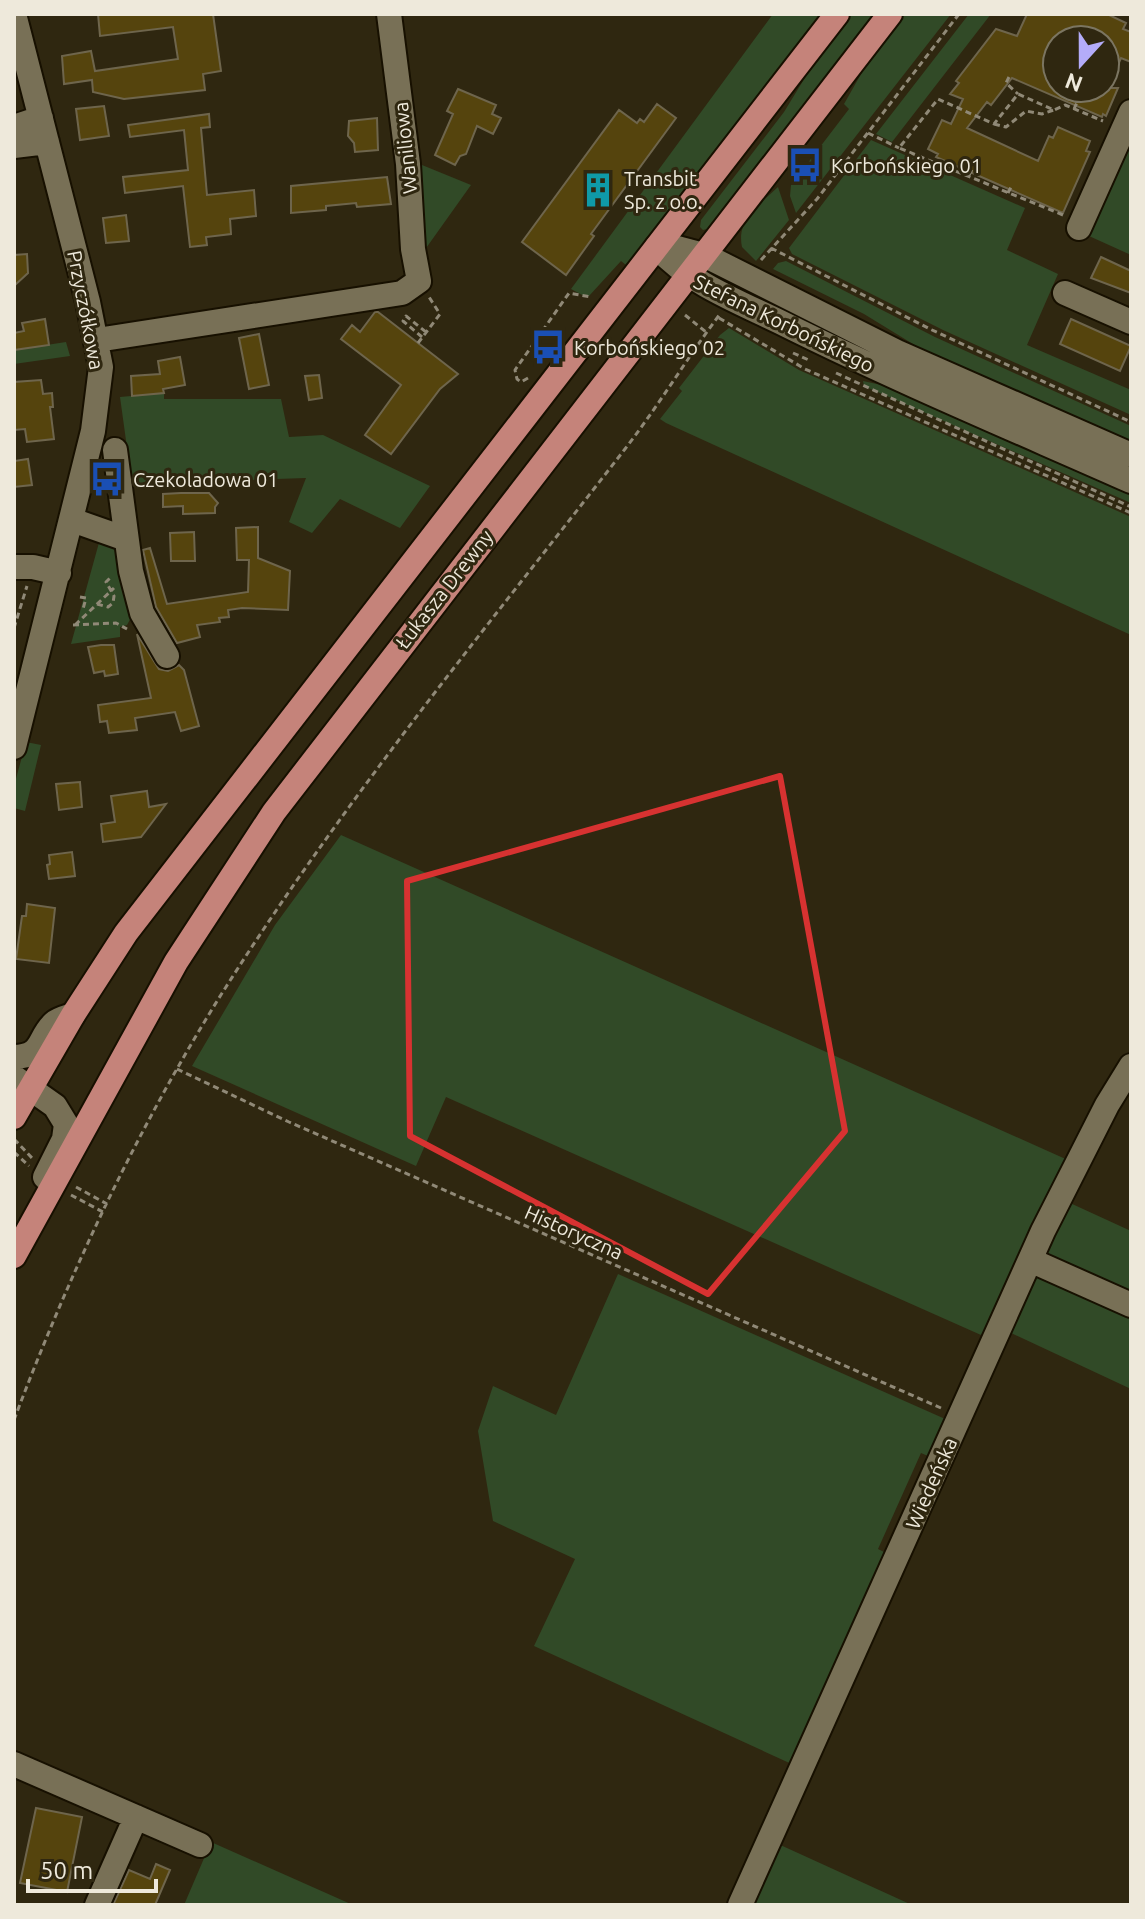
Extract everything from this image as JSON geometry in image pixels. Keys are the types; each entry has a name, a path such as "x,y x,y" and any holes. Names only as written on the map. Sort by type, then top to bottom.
{"main road":[{"name":"Łukasza Drewny","path":"19,1097 126,933 162,885 837,14"},
{"name":"Łukasza Drewny","path":"14,1256 47,1198 74,1132 176,962 274,812 890,14"}],"street":[{"name":"Przyczółkowa","path":"14,14 97,340 101,367 98,403 72,520 15,735"},
{"name":"Waniliowa","path":"389,14 408,164 408,219 419,291"},
{"path":"1077,224 1131,112"},
{"path":"14,127 44,130"},
{"path":"14,146 44,130"},
{"name":"Stefana Korbońskiego","path":"657,247 670,246 704,255 897,352 1131,455"},
{"name":"Stefana Korbońskiego","path":"657,247 688,275 868,365 1131,481"},
{"path":"97,340 419,291"},
{"path":"1065,293 1131,322"},
{"path":"115,450 131,571 142,613 167,656"},
{"path":"72,520 126,539"},
{"path":"14,567 33,567 59,573"},
{"path":"14,1057 30,1055 38,1049 54,1023 73,1015"},
{"name":"Wiedeńska","path":"740,1905 1030,1260 1107,1105 1131,1066"},
{"path":"14,1236 56,1157 74,1132 62,1115 19,1097"},
{"path":"1030,1260 1131,1305"},
{"path":"14,1764 200,1845"},
{"path":"97,1905 136,1817"}],"path":[{"path":"759,263 817,199 959,14"},
{"path":"1009,77 1006,83 1018,94 1054,110"},
{"path":"994,124 1018,94"},
{"path":"899,148 938,99 1006,127 1026,111 1042,114 1065,105 1093,117"},
{"path":"1074,109 1076,104"},
{"path":"868,133 954,172 955,169 1029,200 1077,224"},
{"path":"969,175 973,168"},
{"path":"1008,193 1012,185"},
{"path":"1029,200 1032,194"},
{"path":"770,248 957,342 1131,422"},
{"path":"418,343 440,314 429,297 419,291"},
{"path":"528,378 521,382 515,370 569,293 594,296"},
{"path":"14,1420 65,1294 107,1204 177,1069 220,997 306,866 674,383 706,332 727,306"},
{"path":"681,312 706,332"},
{"path":"422,337 403,321 406,316 426,332"},
{"path":"718,317 805,369 1131,513"},
{"path":"97,604 104,607 111,605 115,599 112,590 74,625 116,623 131,630"},
{"path":"80,597 86,598 83,609"},
{"name":"Historyczna","path":"177,1069 289,1122 961,1416"},
{"path":"14,1139 38,1165"},
{"path":"67,1182 107,1204"}],"highlighted area":[{"path":"780,776 845,1131 708,1294 410,1136 407,881"}],"green space":[{"path":"773,14 821,14 626,265 621,261 589,296 571,289"},
{"path":"849,14 877,14 711,228 703,230 701,220 784,112 828,40"},
{"path":"905,14 951,14 796,213 790,196 791,185 849,109 844,104 869,60"},
{"path":"969,14 991,14 892,142 876,134"},
{"path":"1131,131 1131,255 1089,236 1119,170 1115,168"},
{"path":"871,140 1025,208 1007,250 1058,274 1027,345 1131,390 1131,415 943,330 792,254 789,248"},
{"path":"422,165 471,185 424,251 415,171 421,170"},
{"path":"778,187 789,220 756,261 742,247 743,228 751,213"},
{"path":"786,261 935,337 1131,426 1131,445 926,352 864,314 773,269 778,263"},
{"path":"729,328 799,370 1131,517 1131,635 660,419 682,391 679,388 720,335"},
{"path":"66,342 70,356 14,364 14,350"},
{"path":"863,381 891,387 1131,491 1131,503 864,386"},
{"path":"164,393 164,399 281,399 289,437 323,435 430,486 400,528 340,499 312,533 289,522 306,478 132,484 120,397"},
{"path":"100,539 116,550 122,561 134,612 127,625 120,627 120,637 71,644"},
{"path":"26,742 41,745 25,811 14,808 14,786"},
{"path":"341,835 1070,1161 990,1339 446,1097 416,1166 192,1066 275,925"},
{"path":"1070,1203 1131,1231 1131,1299 1044,1260"},
{"path":"1040,1268 1131,1309 1131,1389 1011,1333"},
{"path":"618,1274 952,1422 935,1459 921,1453 878,1549 892,1556 796,1766 534,1646 575,1559 493,1521 478,1431 493,1386 556,1415"},
{"path":"211,1842 353,1905 184,1905"},
{"path":"776,1843 912,1905 748,1905"}],"building":[{"path":"98,14 213,14 221,71 203,74 205,90 124,99 93,92 92,80 64,84 62,56 91,51 95,71 178,59 173,27 100,36"},
{"path":"1027,14 1107,14 1126,23 1123,29 1131,32 1131,62 1121,58 1121,24 1041,24 1041,91 1012,78 991,105 987,102 967,128 1038,161 1049,136 1053,138 1058,127 1090,141 1086,151 1090,152 1063,213 936,157 938,154 928,149 942,120 951,124 963,99 950,94 959,83 956,81 996,29 1017,36"},
{"path":"458,89 496,105 492,114 501,118 493,134 477,126 466,154 460,156 455,165 435,155 453,114 447,111"},
{"name":"Transbit Sp. z o.o.","path":"657,104 676,118 591,234 594,236 566,275 522,242 619,110 637,123 640,119 644,122"},
{"path":"1072,104 1111,104 1106,116 1103,114 1102,117"},
{"path":"104,106 109,136 80,140 76,109"},
{"path":"209,114 210,127 201,128 207,195 254,190 256,216 230,219 231,234 206,237 207,245 190,247 183,186 125,193 123,177 188,170 184,130 130,137 128,125"},
{"path":"377,118 378,150 355,152 354,143 348,136 349,121"},
{"path":"387,177 391,204 357,207 356,203 291,213 291,186"},
{"path":"126,215 129,241 106,243 103,218"},
{"path":"27,254 28,273 14,286 14,255"},
{"path":"1101,257 1131,271 1131,293 1091,278"},
{"path":"375,312 458,374 440,389 391,454 365,435 401,385 341,339 352,325 360,332"},
{"path":"45,319 49,345 14,350 14,333 24,331 22,323"},
{"path":"1071,319 1131,346 1120,371 1060,344"},
{"path":"259,334 269,385 249,389 239,338"},
{"path":"180,357 185,385 163,389 164,393 132,396 131,376 160,374 158,361"},
{"path":"319,375 322,398 309,400 305,376"},
{"path":"41,380 43,394 52,393 53,407 50,407 54,439 27,442 25,429 14,430 14,382"},
{"path":"28,459 32,485 14,487 14,461"},
{"path":"209,493 218,503 215,513 183,514 183,506 163,507 163,494"},
{"path":"258,527 258,558 290,571 288,610 228,610 229,617 219,618 220,622 197,625 200,637 177,643 156,607 143,550 150,548 167,604 248,592 249,560 237,560 236,528"},
{"path":"194,532 195,561 171,561 170,533"},
{"path":"137,634 159,669 168,671 179,665 184,670 199,726 181,731 175,712 135,718 137,730 109,733 107,721 100,722 98,705 151,698"},
{"path":"114,645 118,674 105,676 104,671 94,673 88,647"},
{"path":"80,782 82,807 59,810 56,784"},
{"path":"147,791 149,807 166,804 141,837 103,842 101,824 115,822 111,796"},
{"path":"72,852 75,876 49,879 49,855"},
{"path":"27,904 55,908 49,963 16,959 22,916 26,916"},
{"path":"36,1808 82,1817 67,1892 20,1883"},
{"path":"156,1864 170,1870 155,1905 113,1905 129,1870 150,1879"}],"place":[{"name":"Korbońskiego 01","path":"805,165"},
{"name":"Transbit Sp. z o.o.","path":"598,190"},
{"name":"Korbońskiego 02","path":"548,347"},
{"name":"Czekoladowa 01","path":"107,479"}]}
